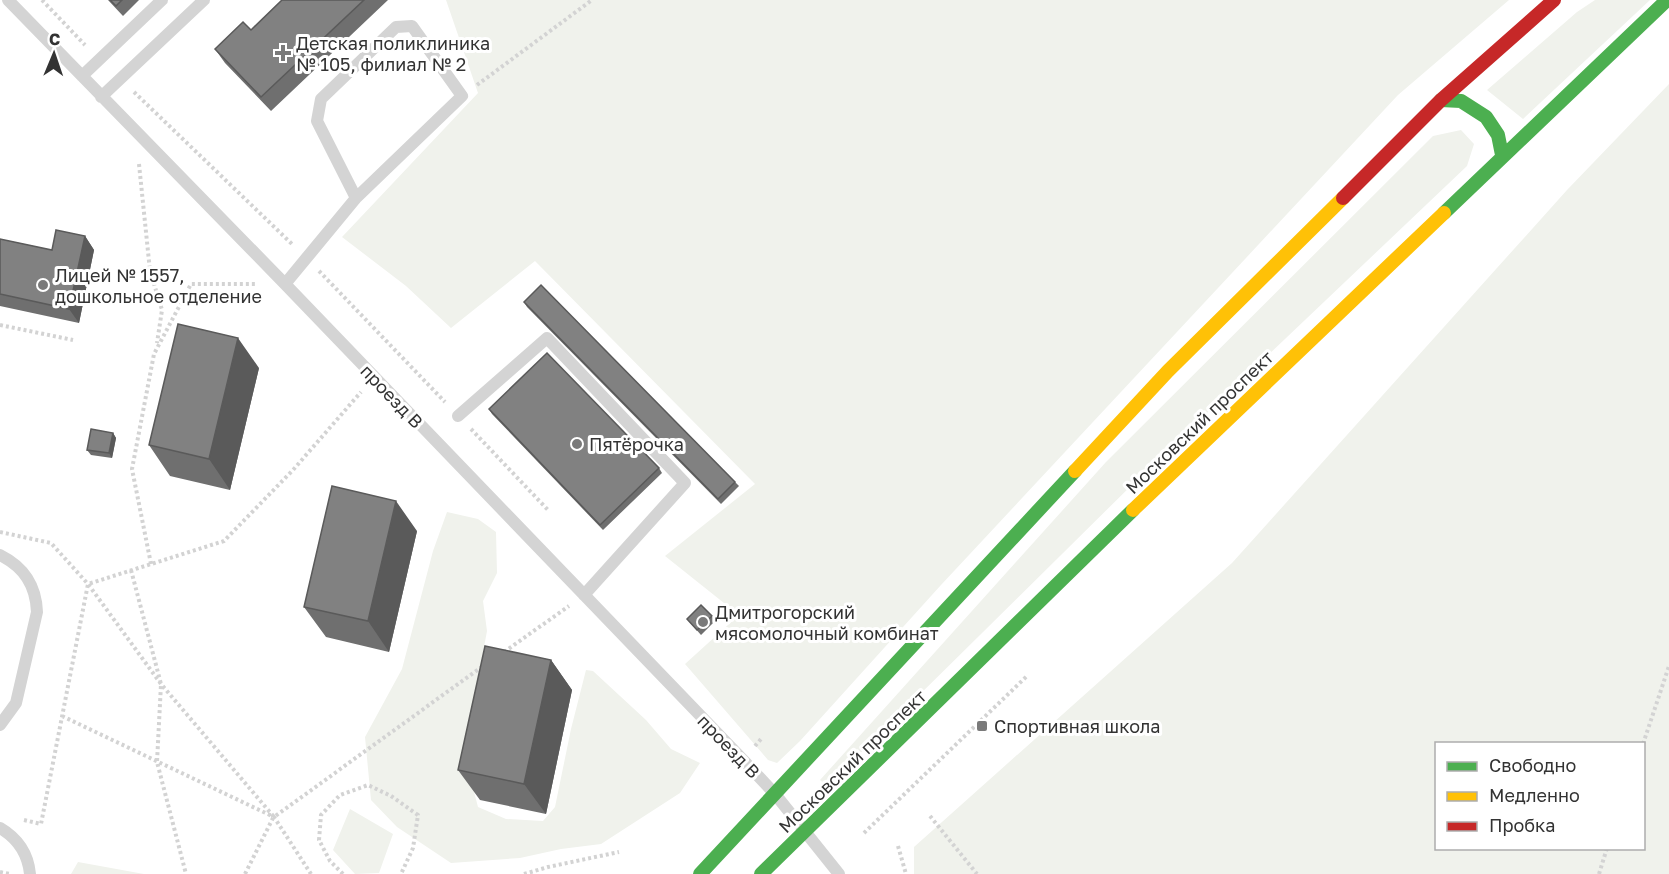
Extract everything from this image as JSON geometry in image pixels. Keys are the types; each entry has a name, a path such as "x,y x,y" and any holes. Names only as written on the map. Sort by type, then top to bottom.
{"main road":[{"name":"Московский проспект","path":"700,874 1168,371 1441,100 1554,0"},
{"name":"Московский проспект","path":"761,874 1235,411 1667,0"},
{"path":"1441,100 1461,100 1486,117 1498,135 1502,155"}],"lane":[{"name":"проезд B","path":"8,0 285,284 775,794 839,874"},
{"path":"82,76 162,0"},
{"path":"101,97 204,0"},
{"path":"285,284 356,198 462,96 412,26 396,27 321,99 317,121 356,198"},
{"path":"458,416 547,338 685,483 584,595"},
{"path":"0,555 18,567 28,578 36,598 37,612 16,704 0,725"},
{"path":"0,828 15,839 20,846 28,862 30,874"}],"path":[{"path":"584,0 586,5"},
{"path":"462,96 592,0"},
{"path":"138,162 150,271 162,310 157,343"},
{"path":"151,564 132,469 154,354 191,284 285,284"},
{"path":"0,325 73,340"},
{"path":"88,584 224,541 293,470 374,378"},
{"path":"0,532 51,543 88,584 161,684 274,817 311,874"},
{"path":"131,570 161,684 157,762 186,874"},
{"path":"20,819 41,824 88,584"},
{"path":"499,655 584,595"},
{"path":"245,874 274,817 489,662"},
{"path":"1644,742 1669,666"},
{"path":"864,833 1027,676"},
{"path":"62,716 274,817"},
{"path":"343,874 330,861 320,840 321,815 340,795 368,785 391,796 418,815 413,848 401,874"},
{"path":"930,816 977,874"},
{"path":"898,846 906,874"},
{"path":"1599,874 1607,850"},
{"path":"524,874 619,852"},
{"path":"0,872 10,874"}],"shaded area":[{"path":"446,0 1509,0 1398,95 941,585 800,741 777,763 768,760 685,664 739,615 665,556 755,484 535,261 451,328 406,286 342,237 478,93"},
{"path":"1595,0 1650,0 1523,119 1487,90 1577,12"},
{"path":"1669,84 1669,874 914,874 914,847 1232,563 1567,190"},
{"path":"1461,130 1474,144 1467,166 1143,474 827,786 820,780 1106,462 1433,136"},
{"path":"447,512 478,519 496,532 497,573 483,601 487,631 471,716 472,784 478,807 506,819 543,821 555,807 586,670 593,671 646,720 671,749 700,763 680,793 601,844 561,849 520,858 451,863 397,827 371,800 365,737 402,669 433,551"},
{"path":"350,809 393,834 379,873 355,874 333,850"},
{"path":"78,862 144,874 71,874"}],"building":[{"path":"110,0 122,0 116,6"},
{"name":"Детская поликлиника № 105, филиал № 2","path":"282,0 364,0 261,97 215,49 243,22 251,30"},
{"name":"Лицей № 1557, дошкольное отделение","path":"56,230 85,236 69,309 0,294 0,239 52,250"},
{"path":"541,285 735,482 718,499 524,302"},
{"path":"178,324 238,338 209,459 149,445"},
{"name":"Пятёрочка","path":"547,353 659,468 600,525 489,409"},
{"path":"91,429 113,433 109,453 87,450"},
{"path":"332,486 396,501 368,621 304,607"},
{"path":"701,605 712,616 697,630 687,619"},
{"path":"485,646 551,660 524,784 458,770"}],"traffic: fast":[{"path":"1444,213 1667,0"},
{"path":"1441,100 1461,101 1486,117 1498,135 1502,155"},
{"path":"700,874 1075,471"},
{"path":"761,874 1133,510"}],"traffic: slow":[{"path":"1075,471 1168,371 1343,198"},
{"path":"1133,510 1444,213"}],"traffic: jam":[{"path":"1343,198 1441,100 1554,0"}],"place":[{"name":"Детская поликлиника № 105, филиал № 2","path":"283,53"},
{"name":"Лицей № 1557, дошкольное отделение","path":"43,285"},
{"name":"Пятёрочка","path":"577,444"},
{"name":"Дмитрогорский мясомолочный комбинат","path":"703,622"},
{"name":"Спортивная школа","path":"982,726"}]}
